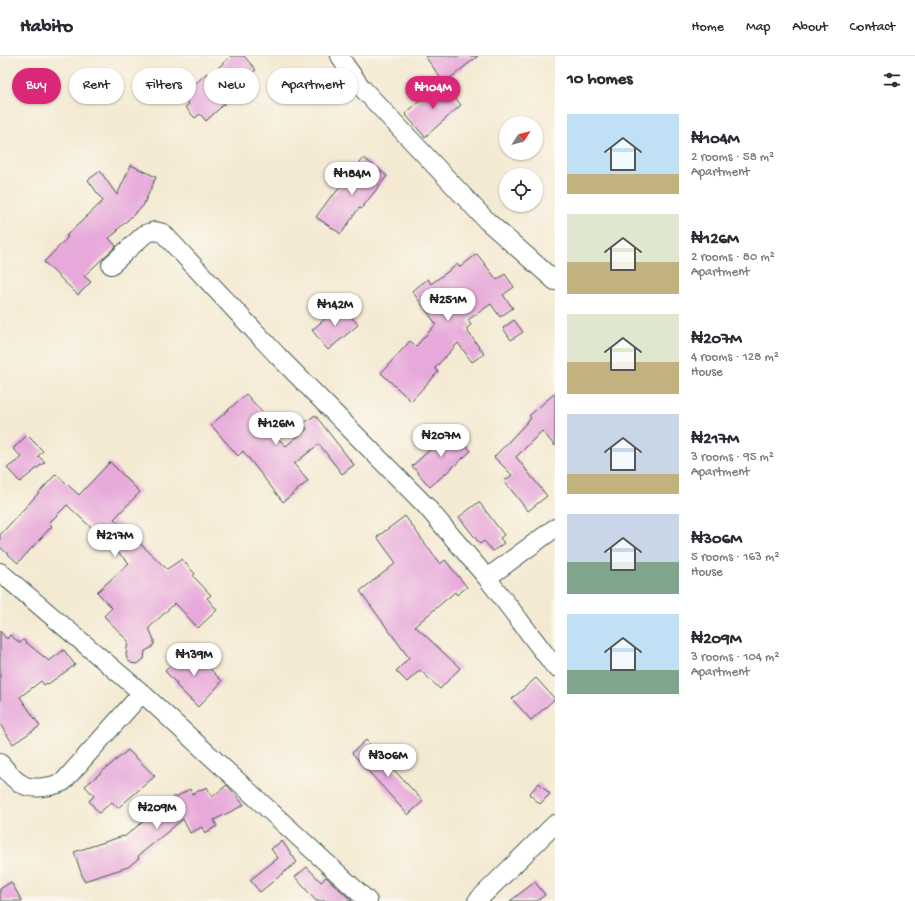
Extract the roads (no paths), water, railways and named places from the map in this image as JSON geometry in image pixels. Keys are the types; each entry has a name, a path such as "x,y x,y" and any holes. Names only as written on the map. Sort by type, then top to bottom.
{"street":[{"path":"340,56 361,87 487,221 555,280"},
{"path":"111,265 145,234 155,231 163,233 278,356 426,506 487,578 555,667"},
{"path":"487,578 555,528"},
{"path":"0,572 142,693 368,901"},
{"path":"0,763 18,783 24,786 54,786 63,782 142,693"},
{"path":"477,901 555,824"}]}
